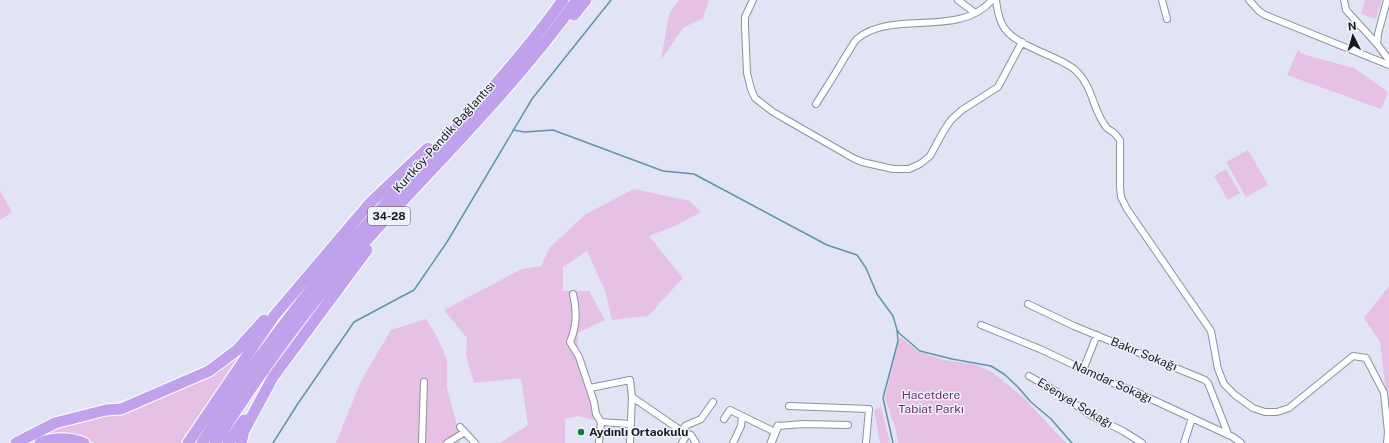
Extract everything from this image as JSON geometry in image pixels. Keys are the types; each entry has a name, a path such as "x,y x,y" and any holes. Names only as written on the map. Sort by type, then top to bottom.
{"highway":[{"name":"Kurtköy-Pendik Bağlantısı","path":"202,443 263,352 304,298 376,215 477,106 525,51 563,0"},
{"name":"Kurtköy-Pendik Bağlantısı","path":"215,443 291,332 354,254 474,126 536,53 577,0"},
{"path":"517,76 540,59 586,0"},
{"path":"188,443 274,316 370,203 411,164 477,106"},
{"path":"228,443 273,377 405,199"},
{"path":"16,443 55,423 106,410 122,409 209,371 237,350 306,279"},
{"path":"241,443 244,431 273,377"},
{"path":"40,443 64,439 84,443"}],"street":[{"path":"753,0 745,17 745,26 747,73 755,98 773,112 853,158 862,162 893,169 908,169 920,164 930,156 951,120 962,110 998,87 1022,42"},
{"path":"958,0 975,13"},
{"path":"816,104 856,40 869,31 889,26 944,22 960,19 975,13 988,5 992,0"},
{"path":"996,0 998,14 1002,25 1009,34 1022,42 1061,60 1074,69 1083,78 1107,128 1120,140 1121,197 1127,209 1211,331 1218,368 1224,384 1235,395 1253,408 1265,412 1277,412 1289,408 1353,356 1366,358 1384,393 1388,432 1387,443"},
{"path":"1162,0 1167,19"},
{"path":"1249,0 1259,12 1265,15 1389,65"},
{"path":"1344,0 1346,10 1377,44 1389,60"},
{"path":"1377,44 1378,34 1387,0"},
{"path":"574,294 576,308 574,334 570,342 579,357 590,388 596,414 601,422 599,443"},
{"name":"Bakır Sokağı","path":"1028,304 1097,335 1205,380 1211,389 1228,434"},
{"name":"Namdar Sokağı","path":"982,325 1040,349 1083,370 1136,392 1228,434 1240,443"},
{"path":"1083,370 1097,335"},
{"name":"Esenyel Sokağı","path":"1029,376 1057,392 1092,416 1123,431 1142,443"},
{"path":"590,388 630,380 632,397 630,443"},
{"path":"422,443 424,382"},
{"path":"632,397 685,433 691,435 696,443"},
{"path":"682,443 685,433 685,426 702,419 713,402"},
{"path":"788,406 869,409 866,443"},
{"path":"724,419 730,410 777,429 804,424 848,425"},
{"path":"733,443 742,426 742,416"},
{"path":"1184,443 1192,418"},
{"path":"601,422 630,424"},
{"path":"447,443 462,429 475,443"},
{"path":"771,443 777,429"}],"green space":[{"path":"679,0 709,0 703,18 683,28 661,60 669,14"},
{"path":"1365,0 1382,0 1376,19 1361,14"},
{"path":"1298,50 1302,54 1354,68 1388,92 1381,109 1287,75"},
{"path":"1248,150 1268,185 1246,197 1226,162"},
{"path":"1226,169 1240,193 1228,200 1214,176"},
{"path":"634,189 690,201 701,212 677,225 649,236 683,278 648,316 612,320 605,291 587,251 563,267 563,291 589,291 605,320 578,333 577,359 598,421 578,416 565,419 565,443 500,443 528,425 521,378 474,383 466,355 467,338 444,310 522,269 541,266 550,247 586,214"},
{"path":"0,191 12,212 0,220"},
{"path":"1389,286 1389,390 1386,392 1380,342 1364,318"},
{"path":"426,319 437,337 447,359 447,388 460,443 336,443 361,381 391,330"},
{"name":"Hacetdere Tabiat Parkı","path":"900,337 919,352 944,360 977,365 992,372 1024,398 1066,443 898,443 896,430 885,398"},
{"path":"252,342 183,443 95,443 84,437 70,435 46,437 29,443 24,443 61,426 125,411"},
{"path":"881,407 890,443 880,443 874,410"}],"waterway":[{"path":"273,443 354,322 414,290 447,242 532,99 611,0"},
{"path":"513,130 525,132 553,130 663,171 694,174 827,245 857,255 866,268 877,294 893,316 899,333 920,351 952,359 991,366 1004,374 1031,402 1051,419 1072,443"},
{"path":"893,443 883,398 898,341 897,330"}],"place":[{"name":"Aydınlı Ortaokulu","path":"581,432"}]}
